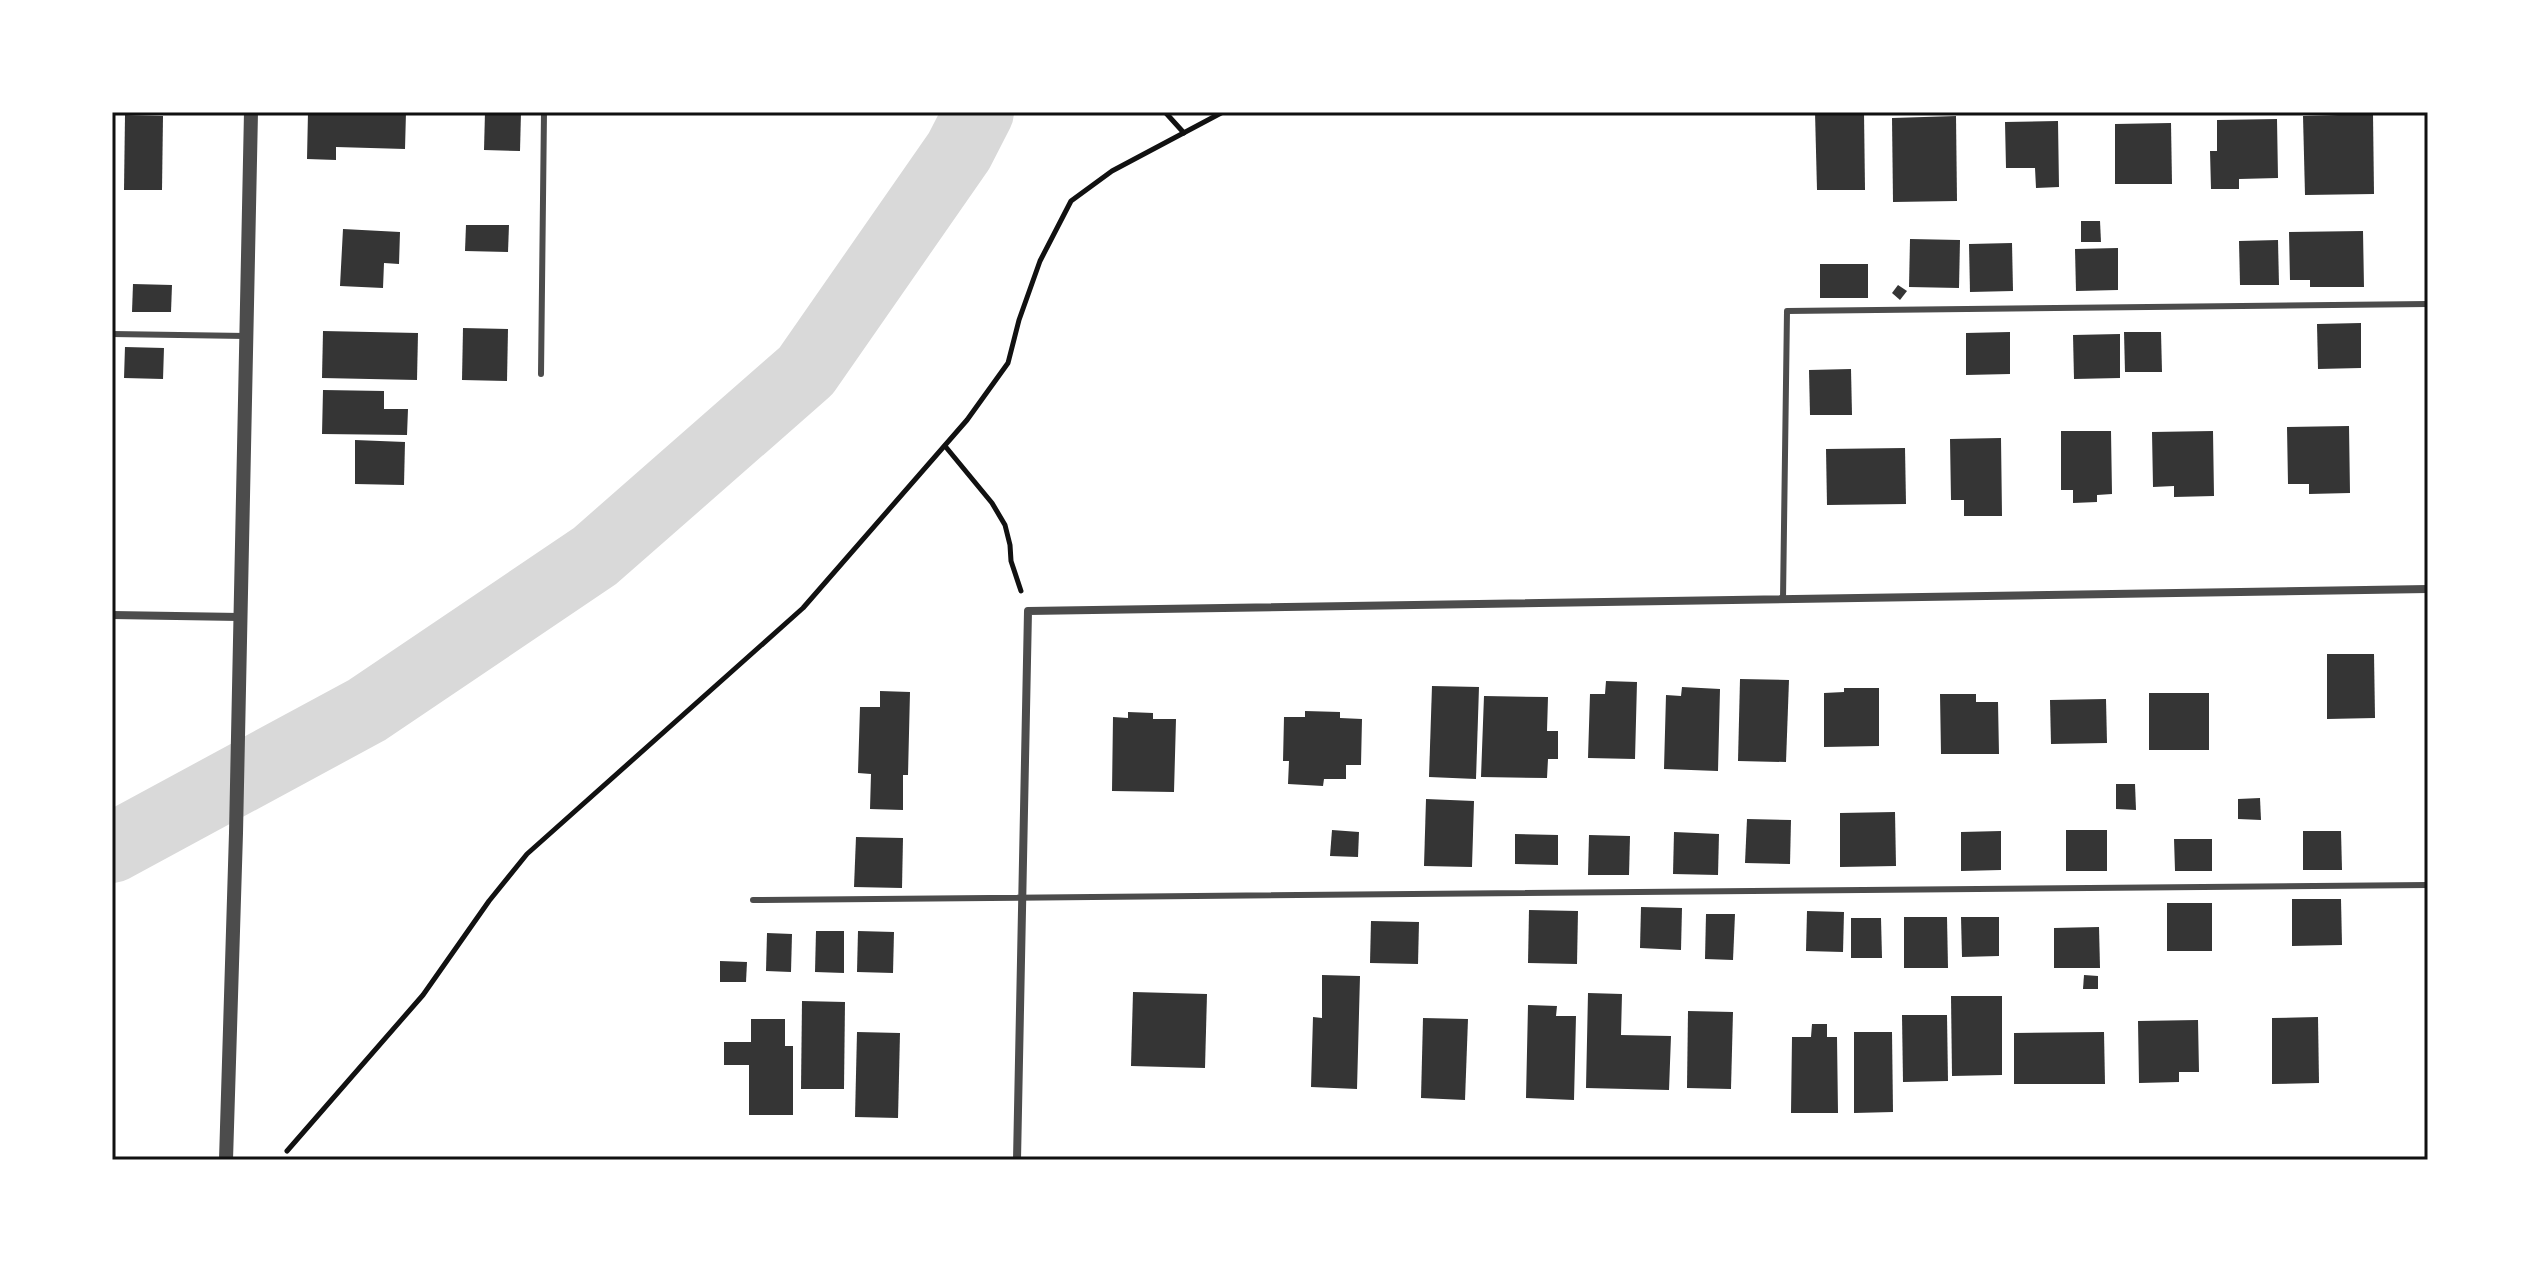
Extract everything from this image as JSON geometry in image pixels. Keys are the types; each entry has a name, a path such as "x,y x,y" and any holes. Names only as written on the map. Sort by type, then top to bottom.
{"street":[{"path":"226,1160 251,112"},
{"path":"1017,1160 1028,611 2428,589"},
{"path":"112,615 240,617"}],"lane":[{"path":"541,374 544,112"},
{"path":"1783,599 1787,311 2428,304"},
{"path":"112,334 246,336"},
{"path":"753,900 2428,885"}],"path":[{"path":"1165,112 1184,133"},
{"path":"287,1151 423,995 489,901 527,854 803,608 967,420 1008,363 1040,261 1071,201 1112,171 1223,112"},
{"path":"945,446 992,503 1005,525 1011,561 1028,611"}],"building":[{"path":"308,112 406,112 405,149 336,147 336,160 307,159"},
{"path":"485,112 521,112 520,151 484,150"},
{"path":"1815,112 1864,112 1865,190 1817,190"},
{"path":"2373,114 2374,194 2305,195 2303,116"},
{"path":"125,115 163,116 162,190 124,190"},
{"path":"1956,116 1957,201 1893,202 1892,118"},
{"path":"2277,119 2278,178 2239,179 2239,189 2211,189 2210,151 2217,151 2217,120"},
{"path":"2058,121 2059,187 2036,188 2035,168 2006,168 2005,122"},
{"path":"2171,123 2172,184 2115,184 2115,124"},
{"path":"2081,221 2100,221 2101,242 2081,242"},
{"path":"466,225 509,225 508,252 465,251"},
{"path":"343,229 400,232 399,264 384,263 383,288 340,286"},
{"path":"2363,231 2364,287 2310,287 2310,280 2290,280 2289,232"},
{"path":"1910,239 1960,240 1959,288 1909,287"},
{"path":"2278,240 2279,285 2240,285 2239,241"},
{"path":"2012,243 2013,291 1970,292 1969,244"},
{"path":"2118,248 2118,290 2076,291 2075,249"},
{"path":"1820,264 1868,264 1868,298 1820,298"},
{"path":"133,284 172,285 171,312 132,312"},
{"path":"1898,285 1907,291 1900,300 1892,293"},
{"path":"2361,323 2361,368 2318,369 2317,324"},
{"path":"463,328 508,329 507,381 462,380"},
{"path":"323,331 418,333 417,380 322,378"},
{"path":"2010,332 2010,374 1966,375 1966,333"},
{"path":"2124,332 2161,332 2162,372 2125,372"},
{"path":"2120,334 2120,378 2074,379 2073,335"},
{"path":"125,347 164,348 163,379 124,378"},
{"path":"1851,369 1852,415 1810,415 1809,370"},
{"path":"323,390 384,391 384,409 408,409 407,435 322,434"},
{"path":"2349,426 2350,493 2309,494 2309,484 2288,484 2287,427"},
{"path":"2061,431 2111,431 2112,494 2097,495 2097,502 2073,503 2073,490 2061,490"},
{"path":"2213,431 2214,496 2174,497 2174,486 2153,487 2152,432"},
{"path":"2001,438 2002,516 1964,516 1964,500 1951,500 1950,439"},
{"path":"355,440 405,442 404,485 355,484"},
{"path":"1905,448 1906,504 1827,505 1826,449"},
{"path":"2327,654 2374,654 2375,718 2327,719"},
{"path":"1740,679 1789,680 1786,762 1738,761"},
{"path":"1606,681 1637,682 1635,759 1588,758 1590,694 1605,694"},
{"path":"1432,686 1479,687 1476,779 1429,777"},
{"path":"1682,687 1720,689 1718,771 1664,769 1666,695 1681,696"},
{"path":"1844,688 1879,688 1879,746 1824,747 1824,693 1844,692"},
{"path":"880,691 910,692 908,775 903,775 903,810 870,809 871,774 858,773 860,707 880,707"},
{"path":"2149,693 2209,693 2209,750 2149,750"},
{"path":"1940,694 1976,694 1976,702 1998,702 1999,754 1941,754"},
{"path":"1484,696 1548,697 1547,731 1558,731 1558,759 1548,759 1547,778 1481,777"},
{"path":"2106,699 2107,743 2051,744 2050,700"},
{"path":"1305,711 1340,712 1340,718 1362,719 1361,765 1346,765 1346,779 1324,779 1323,786 1288,784 1289,761 1283,761 1284,717 1305,717"},
{"path":"1128,712 1153,713 1153,719 1176,719 1174,792 1112,791 1113,717 1128,718"},
{"path":"2116,784 2135,784 2136,810 2116,809"},
{"path":"2260,798 2261,820 2238,819 2238,799"},
{"path":"1426,799 1474,801 1472,867 1424,866"},
{"path":"1895,812 1896,866 1840,867 1840,813"},
{"path":"1747,819 1791,820 1790,864 1745,863"},
{"path":"1332,830 1359,832 1358,857 1330,856"},
{"path":"2066,830 2107,830 2107,871 2066,871"},
{"path":"2001,831 2001,870 1961,871 1961,832"},
{"path":"2303,831 2341,831 2342,870 2303,870"},
{"path":"1674,832 1719,834 1718,875 1673,874"},
{"path":"1515,834 1558,835 1558,865 1515,864"},
{"path":"1589,835 1630,836 1629,875 1588,875"},
{"path":"856,837 903,838 902,888 854,887"},
{"path":"2174,839 2212,839 2212,871 2175,871"},
{"path":"2292,899 2341,899 2342,945 2292,946"},
{"path":"2167,903 2212,903 2212,951 2167,951"},
{"path":"1641,907 1682,908 1681,950 1640,948"},
{"path":"1529,910 1578,911 1577,964 1528,963"},
{"path":"1807,911 1844,912 1843,952 1806,951"},
{"path":"1706,914 1735,914 1733,960 1705,959"},
{"path":"1904,917 1947,917 1948,968 1904,968"},
{"path":"1961,917 1999,917 1999,956 1962,957"},
{"path":"1851,918 1881,918 1882,958 1851,958"},
{"path":"1371,921 1419,922 1418,964 1370,963"},
{"path":"2099,927 2100,968 2054,968 2054,928"},
{"path":"816,931 844,931 844,973 815,972"},
{"path":"858,931 894,932 893,973 857,972"},
{"path":"767,933 792,934 791,972 766,971"},
{"path":"720,961 747,962 746,982 720,982"},
{"path":"1322,975 1360,976 1357,1089 1311,1087 1313,1017 1322,1018"},
{"path":"2084,975 2098,976 2098,989 2083,989"},
{"path":"1133,992 1207,994 1205,1068 1131,1066"},
{"path":"1588,993 1622,994 1621,1035 1671,1036 1669,1090 1586,1088"},
{"path":"1951,996 2002,996 2002,1075 1952,1076"},
{"path":"802,1001 845,1002 844,1089 801,1089"},
{"path":"1528,1005 1557,1006 1556,1016 1576,1016 1574,1100 1526,1098"},
{"path":"1688,1011 1733,1012 1731,1089 1687,1088"},
{"path":"1902,1015 1947,1015 1948,1081 1903,1082"},
{"path":"2318,1017 2319,1083 2272,1084 2272,1018"},
{"path":"1423,1018 1468,1019 1465,1100 1421,1098"},
{"path":"751,1019 785,1019 785,1046 793,1046 793,1115 749,1115 749,1065 724,1065 724,1042 751,1042"},
{"path":"2198,1020 2199,1072 2179,1072 2179,1082 2139,1083 2138,1021"},
{"path":"1812,1024 1827,1024 1827,1037 1837,1037 1838,1113 1791,1113 1792,1037 1811,1037"},
{"path":"857,1032 900,1033 898,1118 855,1117"},
{"path":"1854,1032 1892,1032 1893,1112 1854,1113"},
{"path":"2104,1032 2105,1084 2014,1084 2014,1033"}],"waterway":[{"path":"112,848 367,710 595,556 806,371 959,151 979,112"}]}
